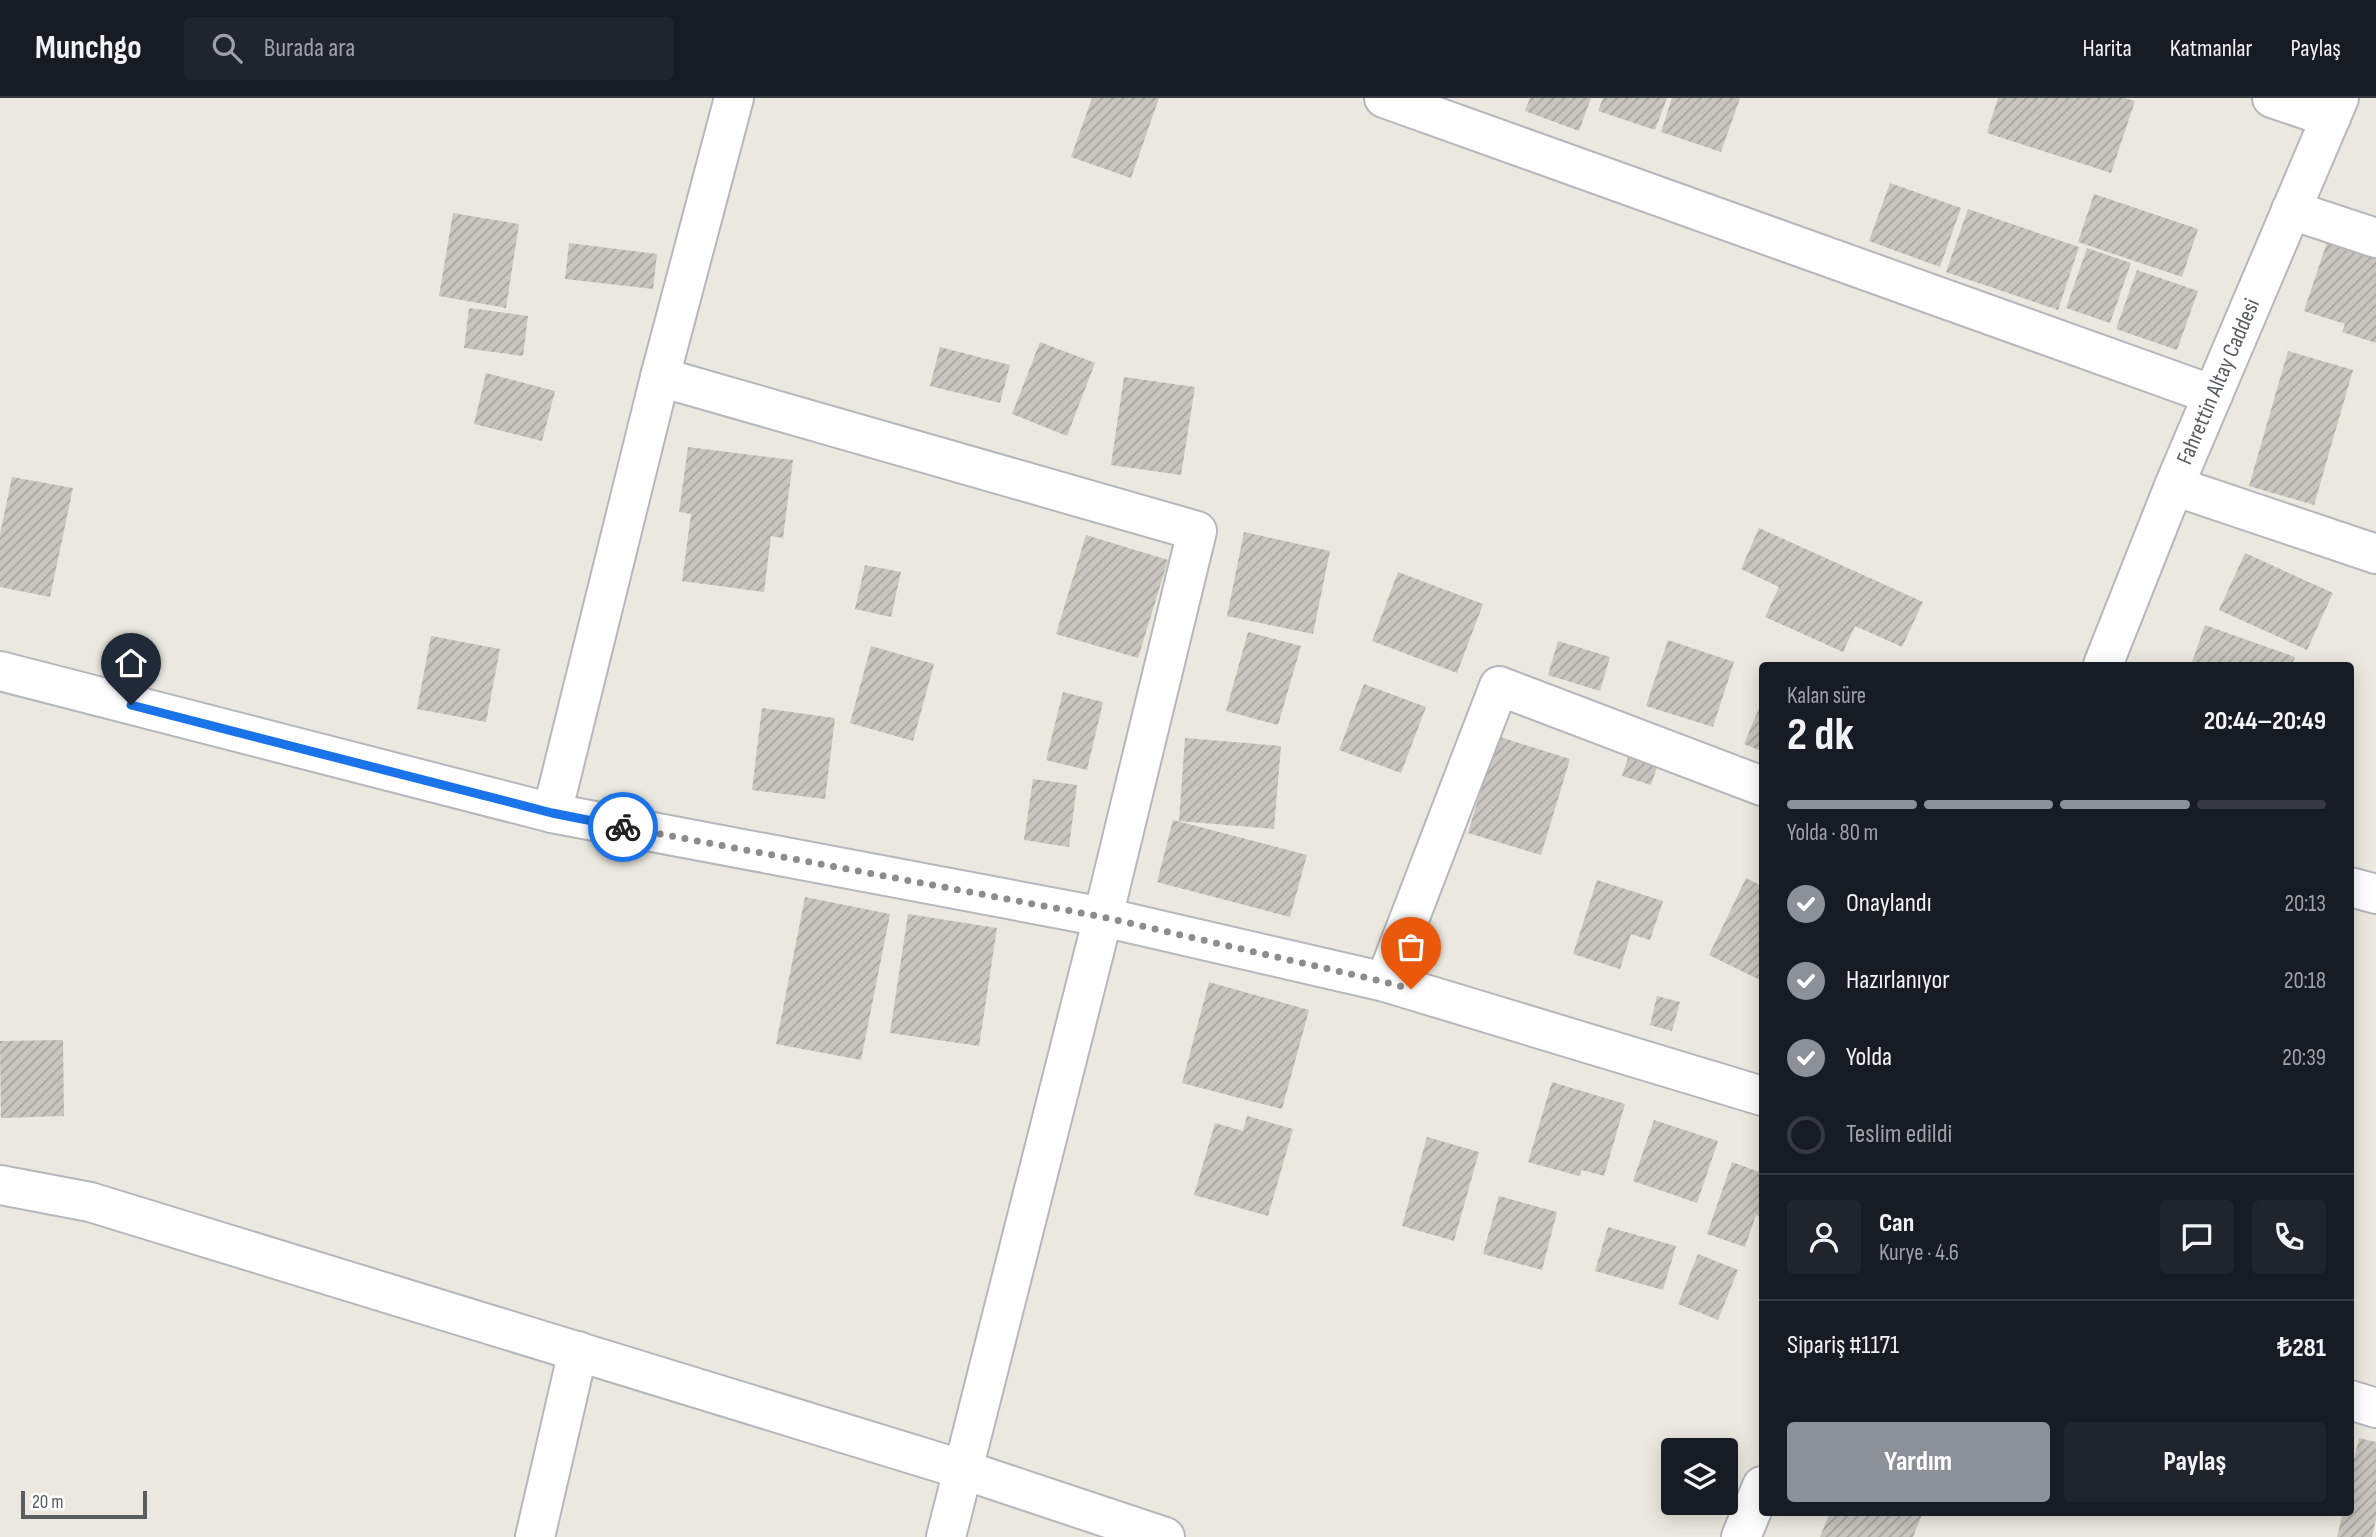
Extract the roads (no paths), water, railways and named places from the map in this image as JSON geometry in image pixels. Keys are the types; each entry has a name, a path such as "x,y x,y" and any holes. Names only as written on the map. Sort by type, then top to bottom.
{"street":[{"path":"552,813 660,377 734,98"},
{"path":"1384,98 2213,395"},
{"path":"2272,98 2335,108"},
{"name":"Fahrettin Altay Caddesi","path":"2104,662 2175,486 2335,108"},
{"path":"2291,210 2376,238"},
{"path":"660,377 1197,531 1103,917 946,1537"},
{"path":"2175,486 2376,554"},
{"path":"0,671 552,813 1103,917 1385,982 1759,1095"},
{"path":"1385,982 1499,686 1759,785"},
{"path":"2354,888 2376,894"},
{"path":"0,1185 90,1202 964,1470 1165,1537"},
{"path":"535,1537 579,1351"},
{"path":"2354,1401 2376,1408"},
{"path":"1741,1537 1759,1493"}]}
